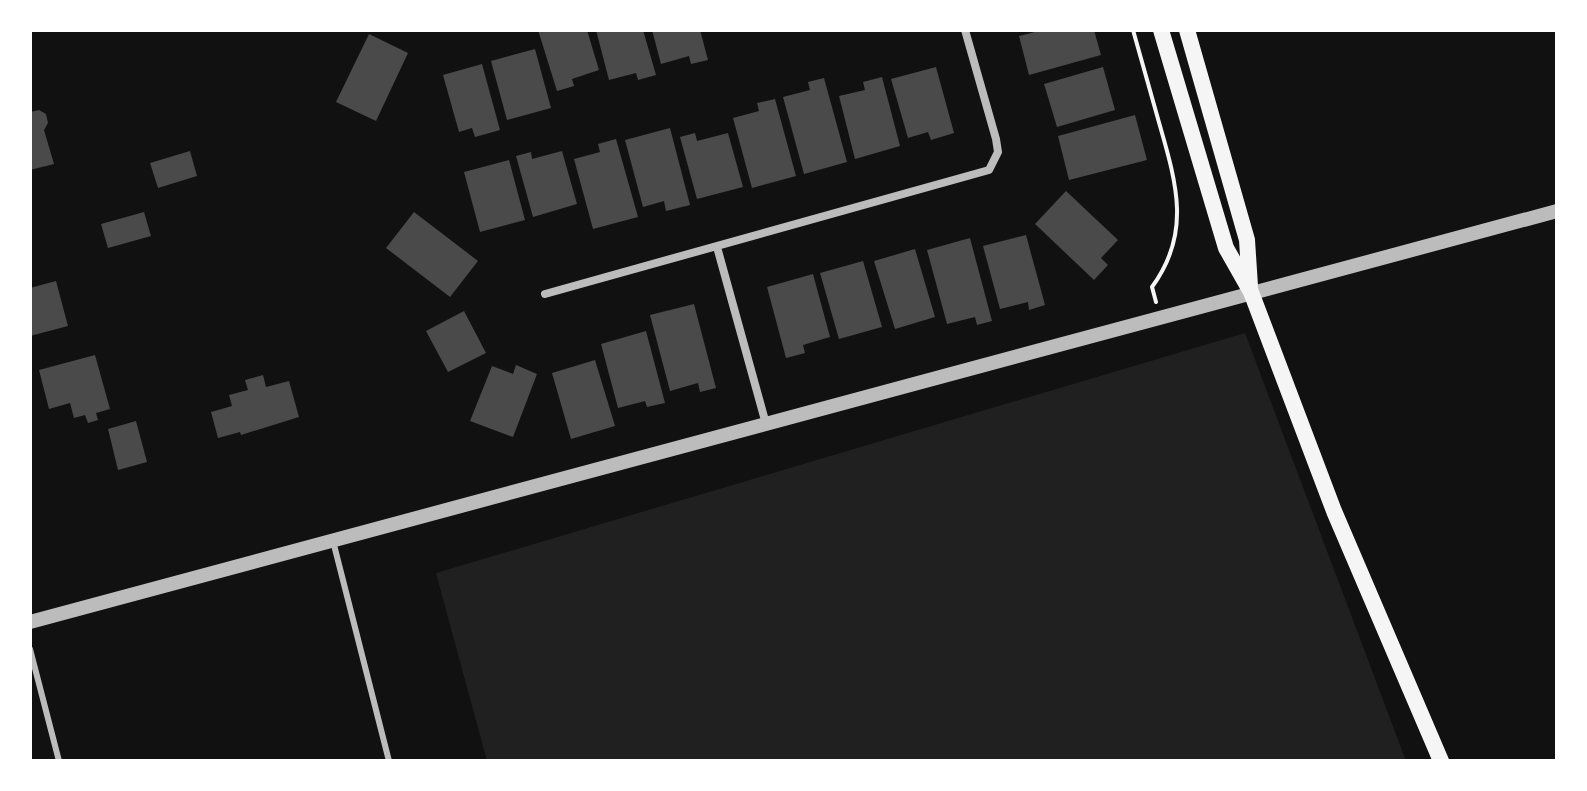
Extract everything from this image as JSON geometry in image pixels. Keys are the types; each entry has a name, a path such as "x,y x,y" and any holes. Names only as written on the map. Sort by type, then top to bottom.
{"main road":[{"path":"1161,30 1226,248 1251,292 1334,511 1441,761"},
{"path":"1187,30 1247,240 1251,292"}],"street":[{"path":"545,294 981,175 995,163 996,139 965,30"},
{"path":"30,622 1557,211"},
{"path":"717,247 766,424"}],"lane":[{"path":"333,541 389,761"},
{"path":"30,649 59,761"}],"path":[{"path":"1133,30 1173,172 1180,208 1175,245 1152,287 1160,317"}],"shaded area":[{"path":"1245,333 1406,761 487,761 436,573"}],"building":[{"path":"538,30 587,30 599,70 572,79 574,86 557,91"},
{"path":"596,30 643,30 656,75 638,80 636,73 609,80"},
{"path":"652,30 700,30 708,60 691,64 689,56 661,64"},
{"path":"1043,30 1094,30 1101,55 1029,75 1019,36"},
{"path":"369,34 408,53 376,121 336,102"},
{"path":"535,49 551,108 507,120 491,61"},
{"path":"482,64 500,130 475,137 472,128 459,132 443,75"},
{"path":"936,67 954,133 931,140 928,132 908,138 891,79"},
{"path":"1103,67 1115,110 1057,127 1044,84"},
{"path":"882,77 900,146 855,159 839,96 865,90 863,82"},
{"path":"824,78 847,162 804,174 783,97 810,90 808,82"},
{"path":"775,99 796,176 752,188 733,118 759,111 757,103"},
{"path":"39,110 46,114 48,123 44,130 54,164 30,170 30,112"},
{"path":"1135,115 1147,160 1069,180 1058,136"},
{"path":"670,128 690,205 666,211 664,201 643,207 625,140"},
{"path":"695,133 697,141 728,133 743,187 697,199 680,137"},
{"path":"616,139 638,217 593,229 574,159 600,152 598,144"},
{"path":"190,151 197,176 158,188 150,163"},
{"path":"562,151 577,204 533,217 516,156 531,152 532,159"},
{"path":"509,160 525,220 480,232 464,172"},
{"path":"1066,191 1118,240 1101,258 1108,265 1094,280 1035,224"},
{"path":"144,212 151,236 108,248 101,224"},
{"path":"414,212 478,261 450,297 386,248"},
{"path":"1026,235 1045,305 1029,310 1028,302 1000,309 983,246"},
{"path":"970,238 992,321 977,325 975,317 947,324 927,250"},
{"path":"915,249 935,317 895,329 874,261"},
{"path":"863,261 882,327 839,339 820,273"},
{"path":"813,274 830,337 803,345 805,353 786,358 767,287"},
{"path":"56,281 68,326 30,336 30,288"},
{"path":"694,304 716,388 700,392 698,383 670,391 650,315"},
{"path":"464,311 486,353 448,372 426,331"},
{"path":"646,331 665,403 647,407 645,401 618,408 601,344"},
{"path":"95,355 110,409 96,413 98,420 88,423 85,415 74,418 70,403 49,409 39,370"},
{"path":"595,360 615,426 571,439 552,373"},
{"path":"516,365 537,374 513,437 470,421 492,366 513,374"},
{"path":"263,375 266,387 289,381 299,417 241,435 240,432 218,438 211,412 232,406 229,395 248,390 245,380"},
{"path":"136,421 147,462 118,470 108,429"}]}
